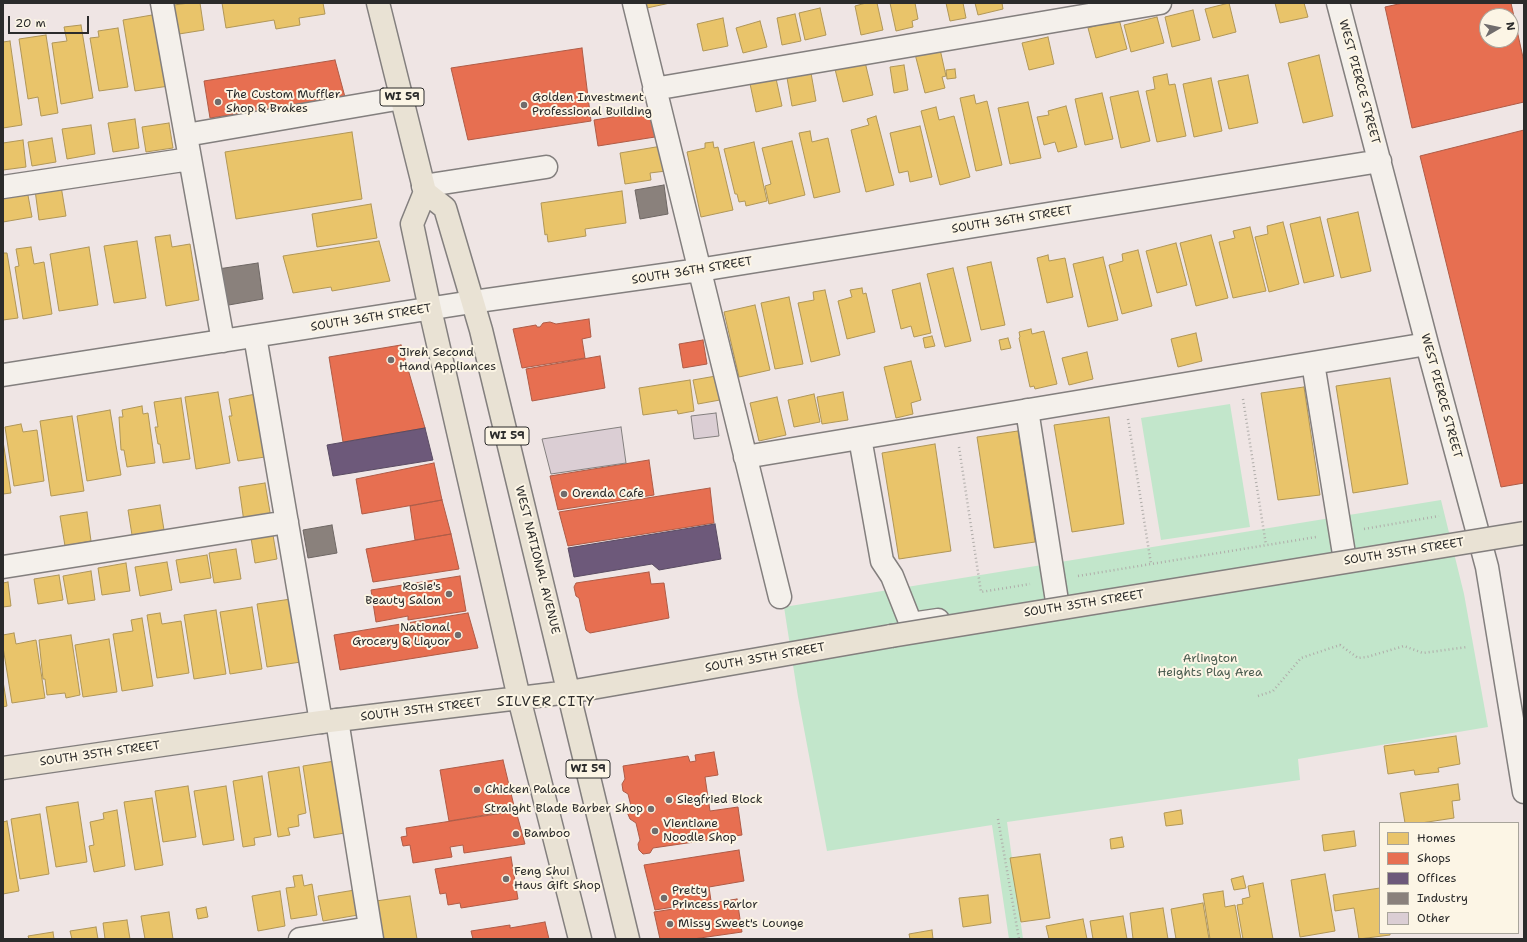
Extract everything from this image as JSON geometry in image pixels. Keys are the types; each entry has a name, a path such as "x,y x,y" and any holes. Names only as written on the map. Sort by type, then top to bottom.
{"main road":[{"name":"WI 59","path":"378,3 424,189"},
{"name":"WEST NATIONAL AVENUE","path":"424,189 445,208 483,338 628,939"},
{"path":"424,189 412,224 519,698 580,939"},
{"name":"SOUTH 35TH STREET","path":"3,768 329,721 569,692 891,636 1524,533"}],"street":[{"path":"162,3 223,341"},
{"path":"634,3 780,598"},
{"path":"654,89 1160,3"},
{"name":"WEST PIERCE STREET","path":"1338,3 1487,567 1524,792"},
{"path":"186,135 402,98"},
{"path":"3,187 190,158"},
{"name":"SOUTH 36TH STREET","path":"3,375 472,302 699,270 1380,162"},
{"path":"424,189 546,167"},
{"path":"255,336 287,522 329,721 371,934 300,939"},
{"path":"745,457 1427,344"},
{"path":"1313,363 1344,554"},
{"path":"1027,410 1055,590"},
{"path":"860,438 882,561 892,576 911,624 1055,590 1344,554 1524,526"},
{"path":"3,567 287,522"}],"path":[{"path":"1242,397 1266,545"},
{"path":"1128,418 1151,564"},
{"path":"958,445 981,592 1055,590 1151,564 1439,516"},
{"path":"1258,696 1273,691 1302,658 1340,646 1358,658 1367,658 1404,646 1423,653 1467,647"},
{"path":"998,819 1019,939"}],"green space":[{"path":"1230,404 1250,527 1161,540 1141,418"},
{"name":"Arlington Heights Play Area","path":"1441,500 1464,594 1488,727 1298,759 1300,780 1007,822 1023,939 1009,939 992,825 827,851 798,697 784,607"}],"building: Homes":[{"path":"200,3 204,30 179,34 174,5"},
{"path":"222,3 323,3 325,14 299,18 300,25 276,29 274,20 226,28"},
{"path":"646,3 670,3 647,8"},
{"path":"866,3 877,3 883,30 861,35 855,6"},
{"path":"890,3 915,3 918,19 912,21 913,27 896,31"},
{"path":"946,3 963,3 966,18 950,21"},
{"path":"975,3 1002,3 1003,9 978,15"},
{"path":"1229,3 1236,32 1213,38 1205,9"},
{"path":"1275,3 1304,3 1308,17 1280,23"},
{"path":"820,8 826,35 805,40 799,13"},
{"path":"1193,10 1200,40 1172,47 1165,17"},
{"path":"158,14 169,86 135,91 123,20"},
{"path":"795,14 801,41 782,45 777,18"},
{"path":"1157,17 1164,43 1131,52 1124,25"},
{"path":"723,18 728,46 703,51 697,24"},
{"path":"1119,19 1127,49 1096,58 1088,28"},
{"path":"760,21 767,47 743,53 736,28"},
{"path":"81,25 93,98 61,104 52,43 67,41 64,27"},
{"path":"118,28 128,87 99,91 90,38 99,37 98,31"},
{"path":"46,35 58,113 41,116 38,97 28,99 19,39"},
{"path":"1048,37 1054,64 1029,70 1022,43"},
{"path":"10,41 22,125 3,128 3,42"},
{"path":"940,49 946,76 942,77 945,88 925,93 915,54"},
{"path":"1319,55 1333,116 1303,123 1288,63"},
{"path":"865,62 873,95 843,102 835,69"},
{"path":"904,65 908,90 894,93 890,67"},
{"path":"955,69 956,78 947,79 946,70"},
{"path":"811,73 816,101 792,106 787,78"},
{"path":"775,74 782,106 756,112 749,79"},
{"path":"1167,74 1169,85 1175,84 1186,136 1157,142 1146,91 1155,89 1153,77"},
{"path":"1248,75 1258,123 1229,129 1218,81"},
{"path":"1211,78 1222,131 1194,137 1183,84"},
{"path":"1138,91 1150,141 1121,148 1110,97"},
{"path":"1102,93 1113,139 1085,145 1075,99"},
{"path":"974,95 976,104 987,101 1002,165 976,171 960,98"},
{"path":"1028,102 1041,158 1010,164 998,108"},
{"path":"1066,106 1077,147 1058,152 1055,142 1044,145 1037,117 1049,115 1048,111"},
{"path":"936,107 939,120 954,116 970,177 940,185 921,111"},
{"path":"876,116 894,185 866,192 851,130 869,125 867,119"},
{"path":"135,119 139,148 113,152 108,123"},
{"path":"169,123 173,148 146,152 142,127"},
{"path":"91,125 95,154 67,159 62,129"},
{"path":"920,126 932,177 910,182 908,171 899,173 890,133"},
{"path":"810,131 812,142 828,138 840,192 814,198 799,133"},
{"path":"352,132 362,199 236,219 225,152"},
{"path":"52,138 56,162 32,166 28,142"},
{"path":"23,140 26,167 3,170 3,143"},
{"path":"792,141 805,195 769,204 765,186 771,184 762,148"},
{"path":"713,142 714,148 718,147 733,210 701,217 687,152 705,148 705,143"},
{"path":"754,142 767,201 746,206 745,201 739,202 737,194 735,194 724,149"},
{"path":"662,146 666,171 650,173 651,180 625,184 620,153"},
{"path":"61,186 66,216 39,220 35,190"},
{"path":"27,190 32,217 3,222 3,193"},
{"path":"622,191 626,223 585,229 586,236 548,242 547,234 545,235 541,203"},
{"path":"371,204 377,238 317,247 312,214"},
{"path":"1358,212 1371,271 1341,278 1327,219"},
{"path":"1320,217 1334,276 1304,283 1290,224"},
{"path":"1283,222 1299,284 1269,292 1255,237 1268,234 1267,226"},
{"path":"1250,227 1266,291 1233,298 1219,242 1235,238 1233,231"},
{"path":"170,235 172,247 190,244 199,300 166,306 155,237"},
{"path":"1211,235 1228,298 1196,306 1180,243"},
{"path":"137,241 146,298 114,303 104,246"},
{"path":"379,241 390,281 332,291 331,287 293,293 283,256"},
{"path":"1176,243 1187,285 1157,293 1146,251"},
{"path":"31,247 34,264 44,262 52,314 23,319 15,267 19,266 16,249"},
{"path":"89,247 98,305 59,311 50,254"},
{"path":"1138,250 1152,306 1122,314 1109,265 1123,261 1122,254"},
{"path":"3,253 7,253 18,318 3,320"},
{"path":"1048,255 1049,261 1065,258 1073,297 1047,303 1037,258"},
{"path":"1103,257 1118,320 1088,327 1073,264"},
{"path":"991,262 1005,325 981,330 967,267"},
{"path":"953,268 971,341 945,347 927,274"},
{"path":"920,283 931,333 914,337 911,326 901,329 892,290"},
{"path":"862,288 863,294 866,293 875,332 847,339 838,301 852,297 850,290"},
{"path":"825,290 840,355 811,362 798,303 814,300 813,292"},
{"path":"789,297 803,364 775,369 761,303"},
{"path":"755,305 770,370 739,377 724,312"},
{"path":"1031,329 1032,334 1044,331 1057,384 1035,389 1034,386 1030,387 1019,332"},
{"path":"1196,333 1202,361 1178,367 1171,339"},
{"path":"932,336 935,346 925,348 923,338"},
{"path":"1008,338 1011,348 1001,350 999,340"},
{"path":"1087,352 1093,379 1069,385 1062,358"},
{"path":"911,361 921,400 911,403 913,414 896,418 884,367"},
{"path":"716,376 720,400 698,404 693,380"},
{"path":"1390,378 1408,484 1353,493 1336,386"},
{"path":"690,380 694,411 678,414 677,410 643,415 639,388"},
{"path":"1304,387 1320,495 1278,500 1261,393"},
{"path":"218,392 230,463 196,469 185,397"},
{"path":"843,392 848,420 822,424 817,397"},
{"path":"256,394 265,457 238,461 229,416 232,416 229,399"},
{"path":"814,394 820,422 794,427 788,400"},
{"path":"777,397 786,435 759,441 750,403"},
{"path":"181,398 190,459 163,463 155,427 158,427 154,402"},
{"path":"142,406 143,414 148,413 155,463 127,467 124,450 121,450 119,417 123,417 122,410"},
{"path":"110,410 121,475 87,481 77,416"},
{"path":"72,416 84,491 51,496 40,421"},
{"path":"1109,417 1124,524 1072,532 1054,425"},
{"path":"21,424 23,432 37,430 44,481 14,486 5,427"},
{"path":"1018,431 1035,542 994,548 977,437"},
{"path":"3,441 11,493 3,494"},
{"path":"935,444 951,551 899,559 882,453"},
{"path":"265,483 271,518 244,522 239,487"},
{"path":"160,505 164,530 132,535 128,510"},
{"path":"87,512 91,541 65,546 60,516"},
{"path":"273,535 277,559 255,563 251,538"},
{"path":"236,549 241,579 214,583 209,553"},
{"path":"207,555 211,578 180,583 176,560"},
{"path":"167,562 172,590 140,596 135,567"},
{"path":"126,563 130,591 102,595 98,568"},
{"path":"91,571 95,600 68,604 63,576"},
{"path":"59,575 63,600 38,604 34,579"},
{"path":"8,582 11,606 3,607 3,583"},
{"path":"291,599 301,662 267,667 257,604"},
{"path":"252,607 262,669 230,674 220,612"},
{"path":"216,610 226,674 194,679 184,615"},
{"path":"160,613 162,624 181,621 189,673 157,678 147,615"},
{"path":"142,618 153,686 122,691 113,634 133,631 131,620"},
{"path":"14,633 16,644 36,640 45,698 12,703 3,647 3,635"},
{"path":"71,635 80,695 66,698 65,693 47,695 45,679 43,679 39,640"},
{"path":"109,639 117,692 83,697 75,645"},
{"path":"3,681 7,706 3,707"},
{"path":"1456,736 1460,764 1438,768 1439,772 1415,775 1414,770 1388,774 1384,746"},
{"path":"335,761 345,833 314,838 303,766"},
{"path":"299,767 306,813 298,815 299,826 288,828 290,835 278,837 268,772"},
{"path":"262,776 271,835 254,838 255,845 243,847 233,781"},
{"path":"1458,784 1460,800 1452,801 1454,818 1428,822 1405,822 1400,793"},
{"path":"188,786 196,837 163,842 155,791"},
{"path":"226,786 234,840 203,845 194,791"},
{"path":"152,798 163,865 135,870 124,802"},
{"path":"78,802 87,862 56,867 46,807"},
{"path":"117,810 125,866 94,872 89,846 94,845 90,822 104,819 103,813"},
{"path":"1181,810 1183,824 1166,826 1164,813"},
{"path":"40,814 49,874 20,879 11,819"},
{"path":"7,821 19,891 3,894 3,822"},
{"path":"1354,831 1356,846 1324,851 1322,835"},
{"path":"1122,837 1124,847 1111,849 1110,839"},
{"path":"1040,854 1050,918 1021,922 1010,858"},
{"path":"1325,874 1335,931 1300,937 1291,880"},
{"path":"302,875 304,886 312,884 317,915 291,919 286,888 295,887 293,876"},
{"path":"1243,876 1246,888 1234,890 1231,879"},
{"path":"1263,883 1273,939 1243,939 1237,905 1243,904 1242,899 1250,897 1248,886"},
{"path":"1379,888 1379,934 1390,935 1359,939 1354,908 1335,911 1333,895"},
{"path":"355,890 358,915 323,921 318,896"},
{"path":"280,891 285,926 258,931 252,896"},
{"path":"1223,891 1225,907 1235,905 1241,939 1210,939 1203,894"},
{"path":"988,895 991,923 963,927 959,898"},
{"path":"410,896 417,939 382,939 376,901"},
{"path":"1203,903 1209,939 1176,939 1171,909"},
{"path":"206,907 208,917 198,919 196,909"},
{"path":"1163,908 1168,939 1133,939 1130,913"},
{"path":"169,912 173,939 145,939 141,916"},
{"path":"1123,916 1127,939 1093,939 1090,921"},
{"path":"1083,919 1087,939 1049,939 1046,926"},
{"path":"127,920 130,939 105,939 103,923"},
{"path":"96,927 98,939 72,939 70,931"},
{"path":"932,930 933,939 910,939 909,934"},
{"path":"53,932 54,939 29,939 28,936"}],"building: Shops":[{"path":"1403,3 1511,3 1512,8 1479,8 1479,48 1519,48 1519,39 1524,62 1524,102 1412,128 1385,7"},
{"name":"Golden Investment Professional Building","path":"582,48 591,121 468,140 451,68"},
{"path":"335,60 345,97 210,118 204,81"},
{"path":"651,111 655,137 598,146 594,120"},
{"path":"1524,130 1524,483 1501,487 1420,156"},
{"path":"589,319 591,337 582,339 585,358 522,368 513,329 536,325 537,327 540,327 543,323 550,322 556,324"},
{"path":"703,340 707,364 683,368 679,344"},
{"path":"401,345 425,428 343,442 329,357"},
{"path":"600,356 605,388 532,401 526,369"},
{"path":"649,460 654,495 558,510 550,476"},
{"path":"434,463 442,500 362,514 356,479"},
{"path":"710,488 714,523 568,546 559,512"},
{"path":"442,500 451,534 415,540 410,506"},
{"path":"451,534 459,569 373,582 366,549"},
{"path":"649,572 651,584 664,583 669,618 590,633 586,630 579,598 576,596 574,587 576,583"},
{"path":"460,576 466,611 408,620 408,616 376,622 371,590"},
{"path":"468,613 478,648 340,670 334,635"},
{"name":"Siegfried Block","path":"714,752 718,775 705,777 710,811 738,807 742,835 653,848 650,853 643,854 639,850 638,844 640,840 636,823 630,819 627,812 631,806 628,794 623,791 622,784 625,779 623,766 688,756 690,762 696,761 695,755"},
{"name":"Chicken Palace","path":"503,760 515,810 449,821 440,770"},
{"path":"516,811 525,844 464,853 463,845 450,847 452,857 413,863 410,845 403,846 401,837 407,836 406,828"},
{"path":"739,850 744,881 709,887 711,901 655,910 644,865"},
{"path":"511,857 518,899 461,908 460,903 448,905 446,893 440,894 435,869"},
{"path":"737,899 742,932 693,939 660,939 654,912"},
{"path":"545,922 549,939 473,939 471,931 510,925 510,928"}],"building: Offices":[{"path":"425,428 433,460 333,476 327,445"},
{"path":"715,524 721,559 659,570 652,564 574,577 568,548"}],"building: Industry":[{"path":"664,185 668,214 640,219 635,190"},
{"path":"258,263 263,299 223,306 218,269"},
{"path":"332,525 337,553 308,558 303,530"}],"building: Other":[{"path":"716,413 719,436 694,439 691,416"},
{"path":"621,427 626,463 551,474 542,439"}],"place":[{"name":"The Custom Muffler Shop & Brakes","path":"218,102"},
{"name":"Golden Investment Professional Building","path":"524,105"},
{"name":"Jireh Second Hand Appliances","path":"391,360"},
{"name":"Orenda Cafe","path":"564,494"},
{"name":"Rosie's Beauty Salon","path":"449,594"},
{"name":"National Grocery & Liquor","path":"458,635"},
{"name":"Chicken Palace","path":"477,790"},
{"name":"Siegfried Block","path":"669,800"},
{"name":"Straight Blade Barber Shop","path":"651,809"},
{"name":"Vientiane Noodle Shop","path":"655,831"},
{"name":"Bamboo","path":"516,834"},
{"name":"Feng Shui Haus Gift Shop","path":"506,879"},
{"name":"Pretty Princess Parlor","path":"664,898"},
{"name":"Missy Sweet's Lounge","path":"670,924"}],"district":[{"name":"SILVER CITY","path":"546,702"}]}
